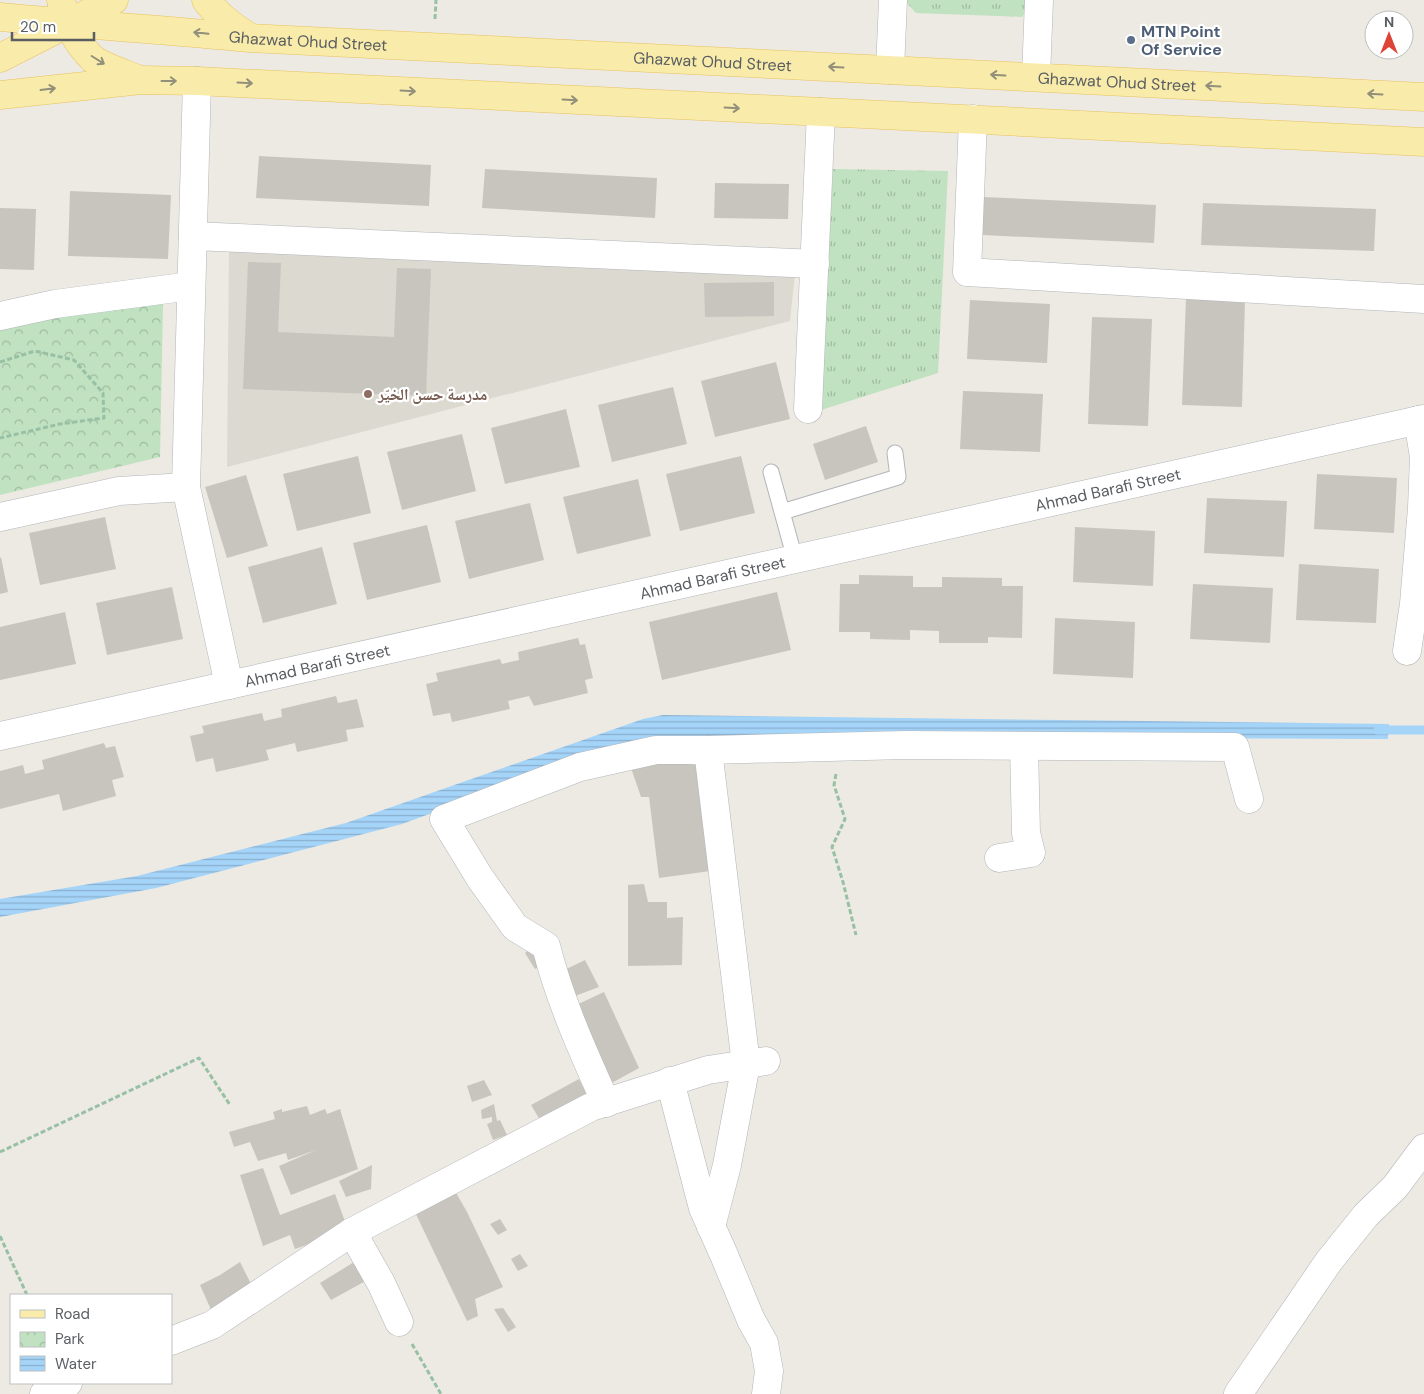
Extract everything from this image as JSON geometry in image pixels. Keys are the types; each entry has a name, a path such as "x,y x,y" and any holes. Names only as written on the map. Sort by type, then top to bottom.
{"main road":[{"path":"0,58 64,12 114,0"},
{"path":"206,0 214,11 230,25 250,38"},
{"path":"64,12 78,41 94,60 141,80"},
{"name":"Ghazwat Ohud Street","path":"0,17 64,12 124,26 250,38 1424,96"},
{"path":"0,95 141,80 197,81 1424,142"}],"street":[{"path":"890,70 893,0"},
{"path":"1036,77 1039,0"},
{"path":"197,81 186,487 229,685"},
{"path":"808,409 821,112"},
{"path":"974,119 967,272 1424,299"},
{"path":"193,236 814,264"},
{"path":"0,316 55,304 191,286"},
{"path":"1407,651 1414,604 1422,508 1424,457 1421,420"},
{"name":"Ahmad Barafi Street","path":"0,736 1421,420"},
{"path":"0,518 119,491 186,487"},
{"path":"606,1103 553,976 546,946 515,927 480,878 444,819 580,767 656,750 905,745 1235,747 1249,799"},
{"path":"999,858 1030,853 1026,833 1024,746"},
{"path":"708,750 756,1062 712,1227"},
{"path":"172,1341 212,1325 352,1232 591,1107 708,1070 756,1062"},
{"path":"670,1081 703,1208 751,1320 764,1343 768,1371 766,1394"},
{"path":"1238,1394 1329,1261 1366,1215 1395,1187 1424,1148"},
{"path":"352,1232 381,1284 399,1322"},
{"path":"44,1394 65,1384"}],"lane":[{"path":"782,512 898,477 895,453"},
{"path":"771,472 795,559"}],"path":[{"path":"0,362 35,351 74,360 103,393 104,418 60,424 0,438"},
{"path":"838,746 839,759 834,785 845,819 832,847 856,935"},
{"path":"0,1152 199,1058 230,1105"},
{"path":"0,1236 27,1294"},
{"path":"399,1322 441,1394"}],"shaded area":[{"name":"مدرسة حسن الخيّر","path":"229,250 795,273 790,321 227,467"}],"green space":[{"path":"904,0 1029,0 1028,9 1022,17 916,13"},
{"path":"833,169 948,171 938,373 821,410"},
{"path":"163,303 160,457 0,495 0,328 30,321"}],"water":[{"path":"663,715 1389,724 1388,739 662,736 582,758 402,824 156,888 0,917 0,899 137,876 346,823 643,719"}],"building":[{"path":"259,156 431,165 429,206 256,198"},
{"path":"485,169 657,178 655,218 482,208"},
{"path":"715,183 789,184 788,219 714,218"},
{"path":"70,191 171,195 168,259 68,256"},
{"path":"983,197 1156,205 1154,243 982,235"},
{"path":"1203,203 1376,209 1374,251 1201,245"},
{"path":"0,208 36,209 34,270 0,269"},
{"path":"248,262 281,263 278,332 394,337 397,268 431,269 426,396 243,389"},
{"path":"774,282 774,316 705,317 704,283"},
{"path":"1186,298 1245,300 1242,407 1182,405"},
{"path":"970,300 1050,304 1047,363 967,359"},
{"path":"1092,317 1152,319 1148,426 1088,424"},
{"path":"776,362 790,419 715,437 701,381"},
{"path":"673,387 687,444 612,462 598,405"},
{"path":"963,391 1043,394 1040,452 960,449"},
{"path":"566,409 580,467 505,484 491,428"},
{"path":"866,426 878,462 825,480 813,444"},
{"path":"462,434 476,491 402,510 387,452"},
{"path":"358,456 371,513 297,531 283,474"},
{"path":"741,456 755,513 680,531 666,474"},
{"path":"1317,474 1397,478 1394,533 1314,529"},
{"path":"246,475 268,546 227,558 205,487"},
{"path":"638,479 651,536 577,554 563,497"},
{"path":"1207,498 1287,501 1284,557 1204,553"},
{"path":"530,503 544,560 469,579 455,521"},
{"path":"105,517 116,569 40,585 29,533"},
{"path":"427,525 441,582 367,600 353,543"},
{"path":"1075,527 1155,531 1153,586 1073,582"},
{"path":"322,547 337,604 263,623 248,567"},
{"path":"0,558 8,592 0,594"},
{"path":"1299,564 1379,569 1376,623 1296,620"},
{"path":"859,575 913,576 913,587 942,587 942,577 1002,578 1002,586 1023,586 1022,638 988,637 988,643 939,643 939,631 910,630 910,640 870,639 870,632 839,632 840,584 859,584"},
{"path":"1193,584 1273,588 1270,643 1190,639"},
{"path":"172,587 183,639 107,655 96,603"},
{"path":"777,592 791,650 662,680 649,622"},
{"path":"65,612 76,664 0,680 0,627"},
{"path":"1055,618 1135,622 1133,678 1053,674"},
{"path":"578,638 580,645 585,644 593,678 585,680 588,693 534,706 529,696 508,701 510,709 452,722 450,713 433,716 426,684 438,681 436,673 500,659 502,664 519,660 518,652"},
{"path":"336,696 338,703 357,699 364,727 346,730 348,741 297,752 295,743 266,750 269,760 216,772 213,758 196,762 190,736 204,733 202,726 262,713 264,721 282,717 281,709"},
{"path":"104,743 106,748 115,746 124,777 112,780 116,796 63,811 59,794 0,809 0,771 23,765 25,774 44,769 42,760"},
{"path":"663,761 704,766 718,870 659,878 649,797 641,797 630,765"},
{"path":"644,884 648,902 667,902 667,918 683,917 682,965 628,966 628,885"},
{"path":"533,946 546,963 535,969 525,953"},
{"path":"585,960 599,987 567,999 558,973"},
{"path":"604,992 639,1068 608,1085 572,1007"},
{"path":"579,1079 587,1095 540,1120 531,1105"},
{"path":"484,1080 492,1095 472,1102 467,1086"},
{"path":"494,1104 497,1121 500,1120 507,1135 493,1140 487,1124 492,1122 492,1117 482,1119 481,1110"},
{"path":"307,1106 310,1115 325,1109 327,1114 340,1109 358,1169 291,1195 279,1166 316,1150 288,1160 286,1153 258,1161 250,1142 234,1147 229,1132 275,1119 273,1112 282,1109 282,1112"},
{"path":"372,1165 371,1189 346,1197 339,1181"},
{"path":"263,1168 280,1215 335,1194 348,1230 295,1249 290,1235 263,1246 240,1175"},
{"path":"451,1184 467,1212 503,1287 475,1299 478,1316 467,1321 412,1206"},
{"path":"500,1219 507,1230 498,1235 490,1224"},
{"path":"520,1254 528,1266 518,1271 511,1259"},
{"path":"359,1259 371,1278 331,1300 320,1283"},
{"path":"240,1262 253,1288 212,1312 200,1285"},
{"path":"503,1308 516,1327 508,1332 494,1309"}],"waterway":[{"path":"1378,730 1424,730"}],"place":[{"name":"MTN Point Of Service","path":"1131,40"},
{"name":"مدرسة حسن الخيّر","path":"368,394"}]}
